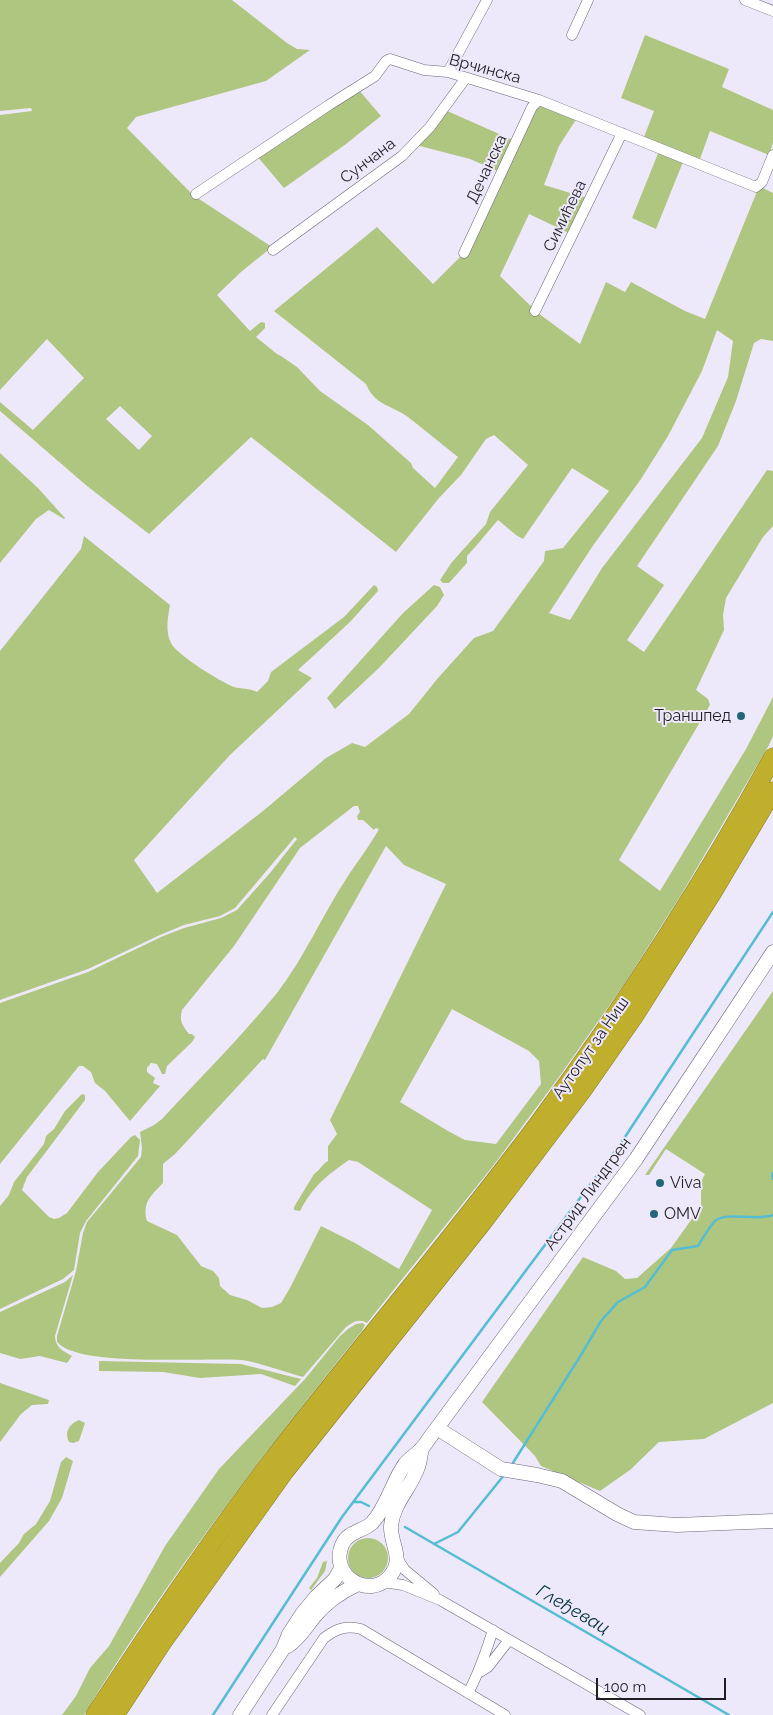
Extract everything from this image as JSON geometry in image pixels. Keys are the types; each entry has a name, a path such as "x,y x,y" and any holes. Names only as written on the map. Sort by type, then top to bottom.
{"highway":[{"name":"Аутопут за Ниш","path":"388,1327 539,1123 679,919 773,757"},
{"name":"Аутопут за Ниш","path":"388,1327 483,1222 593,1076 635,1015 714,892 773,791"},
{"path":"95,1715 188,1574 272,1460 388,1327"},
{"path":"116,1715 162,1643 369,1350"}],"street":[{"path":"448,72 487,0"},
{"path":"572,35 588,0"},
{"path":"745,0 773,12"},
{"name":"Врчинска","path":"196,194 375,76 386,61 390,59 424,70 448,72 540,100 756,187 762,182 773,155"},
{"name":"Сунчана","path":"273,250 402,156 430,128 465,78"},
{"name":"Дечанска","path":"464,253 532,107 540,100"},
{"name":"Симићева","path":"535,311 622,133"},
{"name":"Астрид Линдгрен","path":"342,1568 339,1558 341,1546 347,1537 373,1521 406,1463 422,1449 636,1159 773,952"},
{"path":"437,1428 507,1470 562,1481 634,1522 677,1526 773,1521"},
{"name":"Астрид Линдгрен","path":"397,1558 391,1527 392,1518 418,1468 422,1449"},
{"path":"362,1529 372,1528 382,1532 393,1542"},
{"path":"342,1568 345,1575 358,1584 371,1586 383,1582 393,1572 397,1558"},
{"path":"397,1558 405,1570 440,1600"},
{"path":"240,1715 283,1650 289,1634 302,1614 316,1597 335,1580 342,1568"},
{"path":"383,1582 403,1586 440,1600 640,1715"},
{"path":"283,1650 293,1643 314,1616 330,1601 358,1584"},
{"path":"272,1715 324,1638 333,1631 352,1627 361,1629 505,1715"},
{"path":"468,1693 480,1672 481,1662 493,1630"},
{"path":"480,1672 488,1667 509,1640"}],"green space":[{"path":"0,0 232,0 287,43 297,49 310,50 266,81 136,117 127,128 193,195 272,247 241,272 217,295 250,331 261,322 265,323 265,328 256,337 297,367 320,391 368,425 411,463 413,468 435,488 458,457 408,417 379,401 374,397 366,384 274,311 377,227 433,284 461,256 540,102 577,118 559,146 544,185 587,198 569,233 529,214 500,276 538,313 580,344 606,282 625,292 631,282 685,311 705,319 758,189 763,188 773,193 773,341 761,339 754,343 736,401 718,446 637,566 664,585 627,640 644,652 767,470 773,471 773,526 763,537 726,598 723,615 724,630 696,690 708,699 710,705 619,860 660,891 746,749 773,697 773,736 681,895 625,983 559,1077 493,1166 367,1323 359,1321 346,1327 303,1377 241,1360 143,1360 90,1355 70,1350 57,1342 57,1336 76,1271 87,1222 141,1157 140,1132 162,1119 277,993 296,966 346,879 379,829 376,828 374,830 363,820 358,820 357,816 360,812 358,806 354,806 300,848 234,946 182,1010 181,1020 183,1025 189,1034 195,1037 167,1066 165,1074 162,1074 157,1064 151,1063 147,1068 147,1072 155,1078 153,1083 160,1086 130,1121 105,1091 95,1083 91,1072 83,1066 79,1066 0,1164 0,1003 88,972 161,937 184,928 221,918 237,910 297,839 295,837 235,908 220,916 184,925 88,969 0,1000 0,651 81,549 84,536 170,605 168,634 175,648 200,668 228,684 257,692 268,681 271,672 344,617 374,585 377,587 378,591 350,622 298,670 312,678 230,755 134,860 157,893 263,811 326,758 352,743 365,747 409,714 474,638 493,631 544,561 545,551 563,548 609,491 572,468 523,539 498,520 467,556 467,563 449,583 443,583 440,580 452,562 486,524 490,512 528,465 494,435 486,439 461,475 439,498 396,552 251,437 149,534 87,486 0,411 0,402 33,430 84,378 47,339 0,390 0,115 32,111 31,108 0,111","holes":["717,330 733,341 728,377 702,438 602,568 570,620 549,613 592,547 641,479 668,436 702,371","120,406 152,436 139,450 106,419","386,846 404,865 446,884 330,1120 337,1134 328,1146 328,1161 314,1174 294,1207 294,1210 300,1211 310,1194 333,1171 349,1160 358,1162 432,1210 399,1269 355,1243 321,1226 281,1303 272,1307 262,1308 247,1300 230,1295 220,1286 219,1278 213,1271 201,1266 177,1235 147,1221 147,1204 151,1196 163,1183 163,1164 175,1154 263,1059 265,1060","452,1009 529,1051 539,1061 541,1084 496,1144 465,1140 400,1102"]},
{"path":"645,35 729,69 722,87 773,110 773,143 769,155 710,131 700,159 644,137 654,111 621,98"},
{"path":"358,89 381,116 346,144 284,188 257,156"},
{"path":"445,110 515,141 500,172 470,159 416,145"},
{"path":"659,151 683,162 656,229 632,218"},
{"path":"0,453 38,488 65,518 49,510 36,519 0,563"},
{"path":"434,585 440,587 444,595 437,606 379,668 335,709 327,698 403,613"},
{"path":"773,991 773,1403 704,1439 659,1442 630,1470 600,1491 541,1466 535,1456 482,1402 583,1257 616,1271 625,1279 637,1278 671,1248 701,1206 701,1182 705,1174 666,1149 649,1175 645,1175"},
{"path":"82,1094 85,1095 85,1100 27,1177 22,1190 49,1217 59,1218 67,1213 98,1172 135,1135 140,1140 138,1156 86,1221 80,1233 74,1270 63,1279 0,1309 0,1206 9,1195 14,1182 44,1144 46,1136 54,1129 65,1111"},
{"path":"73,1275 55,1336 58,1346 72,1356 67,1363 40,1356 20,1359 0,1353 0,1312 65,1282"},
{"path":"363,1323 365,1325 362,1331 252,1471 182,1567 148,1615 84,1715 62,1715 76,1696 90,1668 109,1646 165,1546 219,1469 305,1379 340,1336 356,1324"},
{"path":"99,1361 241,1364 301,1379 295,1386 261,1374 200,1378 163,1372 99,1371"},
{"path":"0,1383 49,1400 48,1404 32,1405 21,1414 0,1442"},
{"path":"79,1420 85,1423 79,1441 69,1442 67,1434 69,1428"},
{"path":"66,1457 73,1461 62,1498 49,1521 0,1577 0,1563 19,1543 24,1534 36,1524 50,1501 61,1462"},
{"path":"372,1538 379,1541 385,1547 388,1558 387,1566 379,1575 372,1578 364,1578 357,1575 349,1566 348,1554 351,1547 360,1539"},
{"path":"327,1561 325,1571 311,1590 309,1588 317,1578 323,1562"}],"waterway":[{"path":"213,1715 342,1517 621,1143 773,912"},
{"path":"773,1173 773,1179"},
{"path":"511,1466 601,1321 618,1302 645,1287 672,1250 698,1246 714,1222 719,1219 733,1216 766,1217 773,1215"},
{"path":"434,1544 458,1532 505,1474"},
{"name":"Глеђевац","path":"354,1502 361,1502 369,1506"},
{"name":"Глеђевац","path":"405,1527 729,1715"}],"place":[{"name":"Траншпед","path":"741,716"},
{"name":"Viva","path":"660,1183"},
{"name":"OMV","path":"654,1214"}]}
